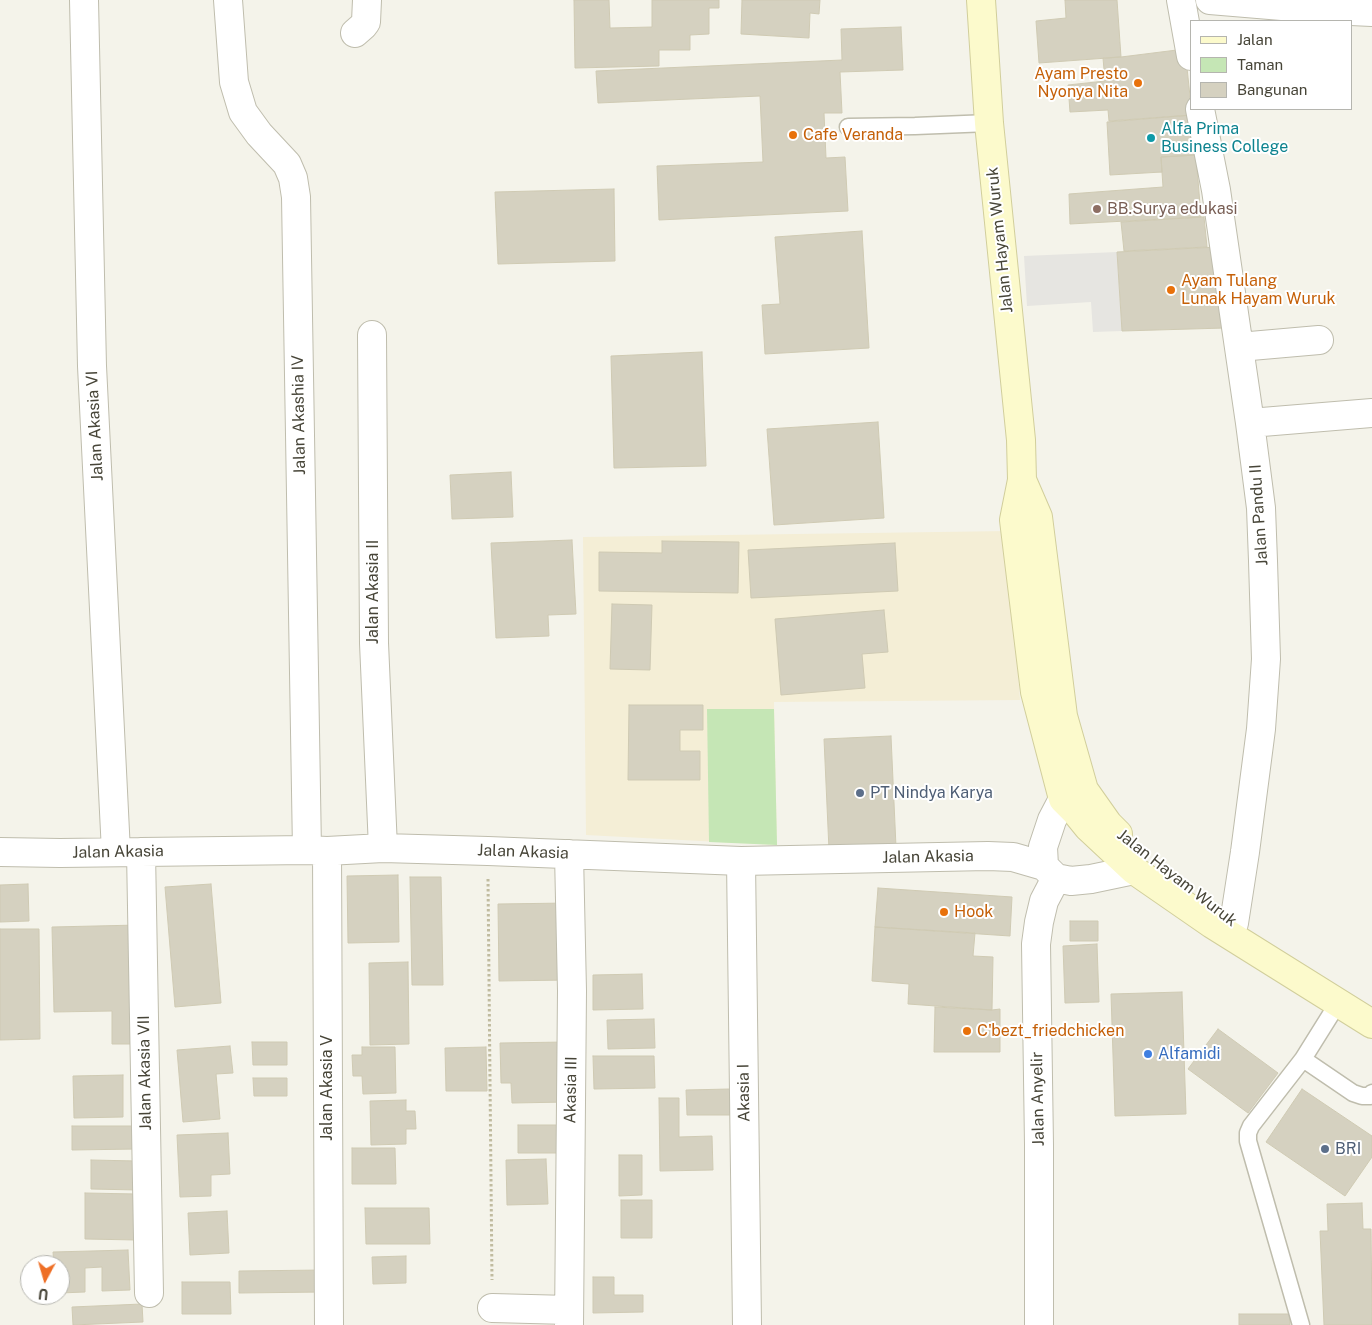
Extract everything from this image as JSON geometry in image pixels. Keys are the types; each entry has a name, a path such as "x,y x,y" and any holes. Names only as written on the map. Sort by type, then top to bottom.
{"main road":[{"name":"Jalan Hayam Wuruk","path":"981,0 989,123 1021,440 1022,480 1014,520 1035,692 1063,799 1088,827 1134,870 1212,924 1372,1024"},
{"name":"Jalan Hayam Wuruk","path":"1022,480 1038,517 1063,716 1084,790 1108,824 1141,854 1234,923 1372,1010"}],"street":[{"name":"Jalan Akasia VI","path":"84,0 92,366 128,852"},
{"name":"Jalan Akashia IV","path":"228,0 234,82 243,112 259,134 287,164 293,178 296,197 317,850"},
{"path":"355,33 366,22 367,0"},
{"path":"1181,0 1190,50"},
{"path":"1210,0 1372,12"},
{"name":"Jalan Pandu II","path":"1200,110 1216,190 1261,508 1266,659 1260,739 1234,923"},
{"name":"Jalan Akasia II","path":"372,335 374,643 383,848"},
{"path":"1239,347 1319,340"},
{"path":"1250,423 1372,413"},
{"path":"1050,872 1043,847 1045,838 1063,799"},
{"name":"Jalan Akasia","path":"0,852 60,853 383,848 741,861 988,856 1013,857 1050,872"},
{"name":"Jalan Akasia V","path":"317,850 329,1325"},
{"name":"Jalan Akasia VII","path":"128,852 149,1293"},
{"name":"Akasia III","path":"569,854 572,991 569,1318"},
{"name":"Akasia I","path":"741,861 747,1325"},
{"name":"Jalan Hayam Wuruk","path":"1050,872 1071,881 1091,880 1134,870"},
{"name":"Jalan Anyelir","path":"1038,1325 1039,1145 1036,944 1050,872"},
{"path":"492,1308 569,1318"}],"lane":[{"path":"848,127 989,123"},
{"path":"1301,1325 1248,1141 1248,1133 1303,1059 1338,1003"},
{"path":"1303,1059 1353,1093 1362,1096 1370,1096 1372,1093"}],"path":[{"path":"488,851 492,1308"}],"shaded area":[{"path":"1117,252 1122,331 1093,332 1091,302 1027,306 1024,256"},
{"path":"1009,531 1020,700 774,702 777,845 586,835 583,537"}],"green space":[{"path":"707,709 774,709 777,845 709,842"}],"building":[{"path":"574,0 609,0 610,28 652,27 652,0 719,0 719,8 709,8 709,34 690,35 690,50 659,50 659,66 575,68"},
{"path":"742,0 820,0 819,14 810,13 809,38 741,34"},
{"path":"1065,0 1117,0 1121,57 1039,63 1036,21 1066,18"},
{"name":"Cafe Veranda","path":"901,27 903,70 840,72 842,113 824,113 826,158 845,157 848,211 659,220 657,166 763,162 760,96 598,103 596,71 842,60 841,29"},
{"name":"Ayam Presto Nyonya Nita","path":"1185,49 1192,115 1109,121 1108,110 1070,112 1068,85 1105,81 1103,58"},
{"name":"Alfa Prima Business College","path":"1192,115 1196,155 1161,157 1162,172 1110,175 1107,122"},
{"path":"1196,155 1201,217 1070,224 1069,194 1163,187 1161,157"},
{"path":"614,189 615,261 498,264 495,192"},
{"path":"1204,217 1207,247 1124,251 1121,222"},
{"path":"862,231 869,348 765,354 762,305 780,304 775,237"},
{"name":"Ayam Tulang Lunak Hayam Wuruk","path":"1218,247 1225,328 1122,331 1117,252"},
{"path":"702,352 706,466 614,468 611,356"},
{"path":"878,422 884,518 774,525 767,429"},
{"path":"511,472 513,517 452,519 450,475"},
{"path":"572,540 576,614 548,615 549,636 496,638 491,543"},
{"path":"662,541 739,542 738,593 599,591 599,552 662,553"},
{"path":"895,543 898,591 751,598 748,550"},
{"path":"612,604 652,605 650,670 610,669"},
{"path":"884,610 888,652 862,654 865,688 781,695 775,619"},
{"path":"629,705 703,705 703,730 680,730 680,751 700,751 700,780 628,780"},
{"name":"PT Nindya Karya","path":"891,736 896,847 829,850 824,739"},
{"path":"398,875 399,942 348,943 347,876"},
{"path":"410,877 441,877 443,985 412,985"},
{"path":"28,884 29,921 0,922 0,885"},
{"path":"211,884 221,1003 175,1007 165,887"},
{"name":"Hook","path":"878,888 1012,897 1010,936 875,927"},
{"path":"568,903 569,980 499,981 498,904"},
{"path":"1070,921 1098,921 1098,941 1070,941"},
{"path":"139,925 141,1044 112,1044 112,1011 54,1012 52,927"},
{"path":"875,927 975,933 973,956 993,957 992,1010 908,1004 909,984 872,981"},
{"path":"0,929 39,929 40,1039 0,1040"},
{"path":"1097,944 1099,1002 1065,1003 1063,946"},
{"path":"408,962 409,1044 370,1045 369,963"},
{"path":"642,974 643,1009 593,1010 593,975"},
{"name":"Alfamidi","path":"1182,992 1186,1114 1115,1116 1111,994"},
{"name":"C'bezt_friedchicken","path":"935,1007 1000,1009 1000,1052 934,1052"},
{"path":"654,1019 655,1048 608,1049 607,1020"},
{"path":"1218,1029 1278,1073 1248,1113 1188,1069"},
{"path":"252,1042 287,1042 287,1065 253,1065"},
{"path":"567,1042 568,1102 512,1103 511,1083 501,1083 500,1043"},
{"path":"230,1046 233,1073 216,1074 220,1119 183,1122 177,1050"},
{"path":"362,1047 395,1047 396,1093 363,1094 362,1076 353,1076 352,1055 362,1055"},
{"path":"486,1047 487,1091 446,1091 445,1048"},
{"path":"593,1056 654,1056 655,1088 594,1089"},
{"path":"123,1075 123,1117 74,1118 73,1076"},
{"path":"253,1078 287,1078 287,1096 254,1096"},
{"path":"730,1089 730,1115 687,1115 686,1090"},
{"name":"BRI","path":"1302,1089 1372,1136 1372,1157 1345,1196 1266,1142"},
{"path":"659,1098 679,1098 679,1137 712,1136 713,1170 660,1171"},
{"path":"406,1100 406,1111 415,1111 416,1129 406,1129 406,1144 371,1145 370,1101"},
{"path":"518,1125 558,1125 558,1153 518,1153"},
{"path":"72,1126 137,1126 137,1149 72,1150"},
{"path":"228,1133 230,1174 211,1175 211,1196 180,1197 177,1135"},
{"path":"352,1148 395,1148 396,1184 352,1184"},
{"path":"619,1155 642,1155 642,1195 619,1196"},
{"path":"546,1159 548,1204 507,1205 506,1160"},
{"path":"91,1160 137,1161 137,1190 91,1189"},
{"path":"85,1193 137,1194 137,1240 85,1239"},
{"path":"621,1200 652,1200 652,1238 621,1238"},
{"path":"1362,1203 1363,1229 1371,1229 1372,1325 1324,1325 1320,1231 1328,1231 1327,1204"},
{"path":"365,1208 429,1208 430,1244 366,1244"},
{"path":"227,1211 229,1253 190,1255 188,1213"},
{"path":"128,1250 130,1290 102,1291 102,1267 85,1268 85,1292 70,1293 70,1255 53,1255 53,1252"},
{"path":"406,1256 406,1283 373,1284 372,1257"},
{"path":"324,1270 324,1292 239,1293 239,1271"},
{"path":"593,1277 614,1277 614,1295 643,1295 643,1312 593,1313"},
{"path":"182,1282 230,1282 231,1314 182,1314"},
{"path":"142,1304 143,1322 73,1325 72,1307"},
{"path":"1239,1314 1290,1314 1290,1325 1239,1325"}],"place":[{"name":"Ayam Presto Nyonya Nita","path":"1138,83"},
{"name":"Cafe Veranda","path":"793,135"},
{"name":"Alfa Prima Business College","path":"1151,138"},
{"name":"BB.Surya edukasi","path":"1097,209"},
{"name":"Ayam Tulang Lunak Hayam Wuruk","path":"1171,290"},
{"name":"PT Nindya Karya","path":"860,793"},
{"name":"Hook","path":"944,912"},
{"name":"C'bezt_friedchicken","path":"967,1031"},
{"name":"Alfamidi","path":"1148,1054"},
{"name":"BRI","path":"1325,1149"}]}
